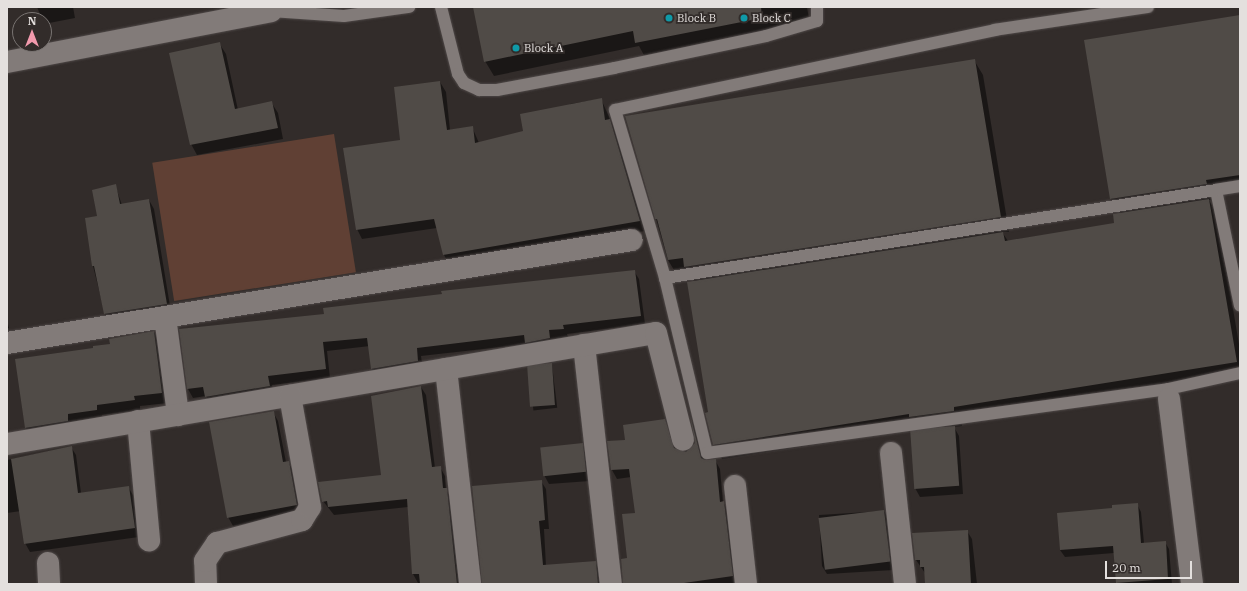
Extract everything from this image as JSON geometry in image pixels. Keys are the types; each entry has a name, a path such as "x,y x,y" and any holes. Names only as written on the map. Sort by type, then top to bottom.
{"street":[{"path":"7,62 272,10"},
{"path":"7,343 642,238"},
{"path":"165,317 178,415"},
{"path":"7,444 667,331 683,440"},
{"path":"584,345 611,584"},
{"path":"446,369 470,584"},
{"path":"1169,394 1192,584"},
{"path":"206,584 205,561 217,543 302,520 310,507 290,396"},
{"path":"138,421 149,540"},
{"path":"891,453 905,584"},
{"path":"735,486 746,584"}],"lane":[{"path":"272,10 344,16 409,7"},
{"path":"441,7 458,74 464,83 479,90 497,90 614,68 766,36 817,21 817,7"},
{"path":"1148,7 995,30 615,110 642,238 665,278 667,331 707,453 1169,394 1240,373"},
{"path":"665,278 1240,186"},
{"path":"1216,190 1240,306"}],"shaded area":[{"path":"334,134 356,272 174,301 152,163"}],"building":[{"name":"Block A","path":"473,7 761,7 762,18 635,43 633,31 484,62"},
{"path":"1240,15 1240,175 1206,180 1207,184 1110,199 1084,40"},
{"path":"220,42 235,109 272,101 278,128 190,145 169,53"},
{"path":"975,59 1001,217 684,267 683,258 668,260 625,116"},
{"path":"440,81 447,130 473,126 475,143 523,131 520,114 602,98 605,120 610,119 640,221 443,255 434,219 356,230 343,148 400,140 394,87"},
{"path":"116,184 120,204 149,199 167,304 104,314 94,266 92,266 85,218 97,216 92,190"},
{"path":"1209,199 1237,362 954,407 954,411 909,417 909,414 713,445 705,413 708,412 687,282 1003,232 1005,241 1114,223 1113,214"},
{"path":"635,270 641,316 563,325 564,329 549,330 550,338 525,343 524,335 417,348 418,361 371,369 367,338 323,342 326,369 268,376 270,386 205,397 203,387 187,389 179,329 324,314 323,308 442,294 441,291"},
{"path":"154,331 162,393 134,396 135,400 97,405 97,410 68,414 68,421 25,428 15,359 93,348 93,346 110,344 109,339"},
{"path":"552,363 555,405 530,407 527,365"},
{"path":"421,386 432,467 441,466 443,488 447,488 457,584 420,584 419,574 412,574 407,499 328,507 327,501 322,502 318,482 381,475 371,396"},
{"path":"274,411 283,462 289,461 297,505 227,518 209,422"},
{"path":"690,415 701,458 705,460 716,459 720,502 724,501 733,576 677,584 623,584 621,559 627,558 622,514 635,513 629,469 611,470 607,441 625,440 623,425 665,419 674,448 686,452 695,443"},
{"path":"955,426 959,486 914,489 910,429"},
{"path":"583,443 586,472 543,476 540,447"},
{"path":"72,446 78,493 129,486 135,528 24,544 11,459"},
{"path":"542,480 545,520 539,521 543,565 596,561 598,584 482,584 472,486"},
{"path":"1138,503 1141,543 1166,541 1168,579 1116,583 1113,546 1060,550 1057,513 1112,508 1112,505"},
{"path":"884,510 890,562 825,570 818,518"},
{"path":"968,530 971,584 925,584 924,567 920,567 920,560 915,560 912,533"}],"place":[{"name":"Block B","path":"669,18"},
{"name":"Block C","path":"744,18"},
{"name":"Block A","path":"516,48"}]}
